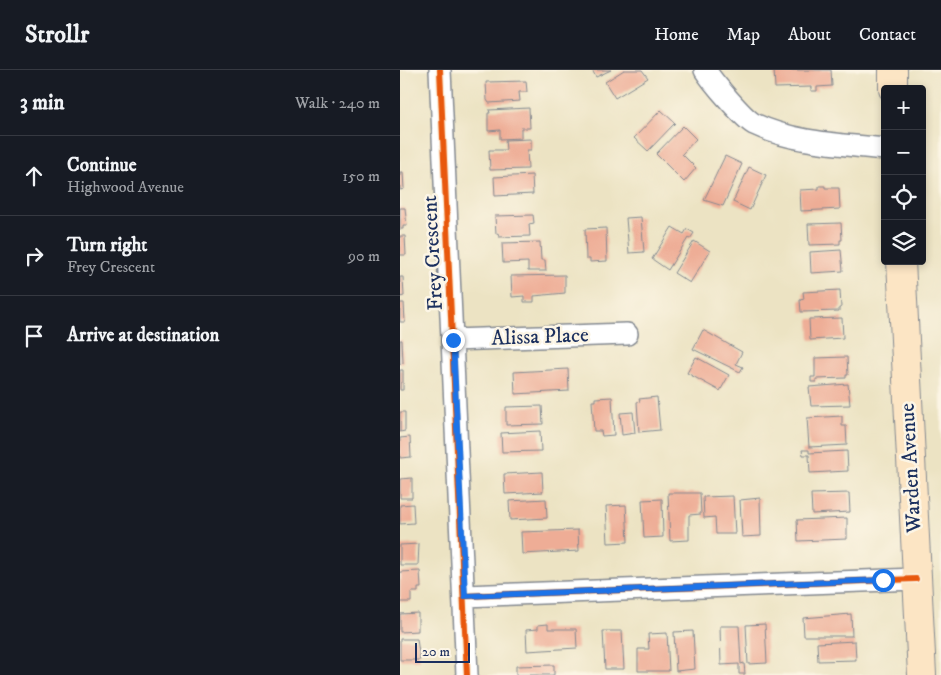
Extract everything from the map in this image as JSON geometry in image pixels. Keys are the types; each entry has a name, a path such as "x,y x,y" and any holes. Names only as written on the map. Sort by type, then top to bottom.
{"main road":[{"path":"893,70 893,85"},
{"name":"Warden Avenue","path":"901,265 922,675"}],"street":[{"name":"Frey Crescent","path":"440,70 465,596 467,675"},
{"path":"705,70 711,80 752,123 799,139 881,149"},
{"name":"Alissa Place","path":"453,340 627,334"},
{"path":"465,596 916,579"}],"building":[{"path":"592,70 611,70 596,77"},
{"path":"624,70 642,70 648,78 615,98 605,82"},
{"path":"774,70 831,70 832,86 817,87 817,91 811,91 811,87 775,88"},
{"path":"526,81 527,92 519,92 520,101 489,103 487,100 486,82"},
{"path":"529,108 530,128 521,128 521,138 500,139 500,130 488,131 489,110"},
{"path":"661,110 675,123 648,151 634,138"},
{"path":"683,126 696,139 682,154 696,168 684,182 656,154"},
{"path":"531,139 531,150 527,150 528,169 490,170 489,150 506,150 505,140"},
{"path":"725,156 742,164 723,206 704,200"},
{"path":"749,167 766,175 750,210 733,202"},
{"path":"400,172 403,172 404,189 400,190"},
{"path":"532,175 533,194 495,196 494,177"},
{"path":"819,186 839,188 840,209 801,211 800,190 819,189"},
{"path":"400,208 405,208 407,226 403,226 403,229 400,229"},
{"path":"533,215 534,223 529,224 530,236 499,237 498,233 496,234 495,216"},
{"path":"641,217 644,252 629,253 626,218"},
{"path":"841,223 842,240 840,240 840,244 809,245 808,224"},
{"path":"672,227 684,234 687,229 694,233 690,239 688,238 668,270 652,259"},
{"path":"606,228 607,261 590,262 590,259 586,259 585,229"},
{"path":"400,236 405,236 406,255 400,255"},
{"path":"694,241 710,251 690,283 674,273"},
{"path":"540,242 541,260 545,260 546,271 528,271 528,262 503,263 502,243"},
{"path":"841,250 843,271 811,273 810,252"},
{"path":"565,275 565,293 534,296 534,302 524,302 524,296 512,297 511,276"},
{"path":"400,277 403,277 404,296 400,297"},
{"path":"840,290 841,308 839,308 839,311 801,312 800,300 804,299 803,292"},
{"path":"400,303 404,303 405,322 400,322"},
{"path":"842,318 843,338 810,340 809,319"},
{"path":"703,330 742,352 736,364 743,367 740,372 693,349"},
{"path":"400,340 402,340 403,363 400,364"},
{"path":"696,357 729,375 720,391 687,373"},
{"path":"847,357 848,375 846,375 846,378 816,379 816,382 811,382 811,377 815,377 815,358"},
{"path":"568,369 569,391 515,394 514,372"},
{"path":"400,370 403,370 403,390 400,390"},
{"path":"848,384 850,405 811,406 809,387"},
{"path":"612,397 614,435 602,436 601,431 594,431 592,401 595,401 595,398"},
{"path":"657,397 660,430 639,432 637,402 640,401 639,399"},
{"path":"542,406 543,424 506,425 506,407"},
{"path":"400,412 405,412 405,431 400,432"},
{"path":"633,412 635,433 622,435 620,413"},
{"path":"842,416 842,426 846,426 847,445 809,447 807,418"},
{"path":"540,431 541,451 502,452 501,433"},
{"path":"410,437 411,457 400,458 400,438"},
{"path":"802,450 809,450 809,453 847,451 848,471 810,473 809,455 803,455"},
{"path":"542,472 543,492 505,494 504,474"},
{"path":"412,478 412,498 400,498 400,479"},
{"path":"668,493 700,493 701,514 689,515 689,540 670,541"},
{"path":"849,493 850,512 812,514 811,494"},
{"path":"733,496 735,534 716,534 715,517 704,518 703,497"},
{"path":"760,498 761,536 742,537 740,500"},
{"path":"546,499 547,518 510,520 509,501"},
{"path":"662,499 663,537 644,538 642,500"},
{"path":"413,504 414,523 400,524 400,505"},
{"path":"626,505 628,542 608,543 606,506"},
{"path":"847,518 847,539 798,541 797,520"},
{"path":"578,530 579,551 522,554 521,532"},
{"path":"419,544 418,565 400,565 400,545"},
{"path":"420,571 421,588 418,588 418,592 411,592 411,602 400,602 400,572"},
{"path":"418,613 418,631 400,632 400,614"},
{"path":"851,614 852,636 804,636 803,618"},
{"path":"548,624 548,629 576,629 577,648 527,651 526,630 538,629 538,625"},
{"path":"765,624 767,663 748,664 746,625"},
{"path":"720,626 739,626 741,664 744,663 745,674 739,674 739,664 721,665"},
{"path":"603,631 622,631 624,669 605,669"},
{"path":"693,631 695,669 676,671 674,632"},
{"path":"667,633 669,671 638,671 638,649 649,649 648,634"},
{"path":"400,639 417,639 420,660 400,660"},
{"path":"855,641 856,660 818,661 817,643"},
{"path":"554,665 554,675 516,675 516,666"}],"cycle path":[{"path":"440,70 467,675"},
{"path":"465,596 916,579"}],"route":[{"path":"453,340 465,596 883,580"}]}
